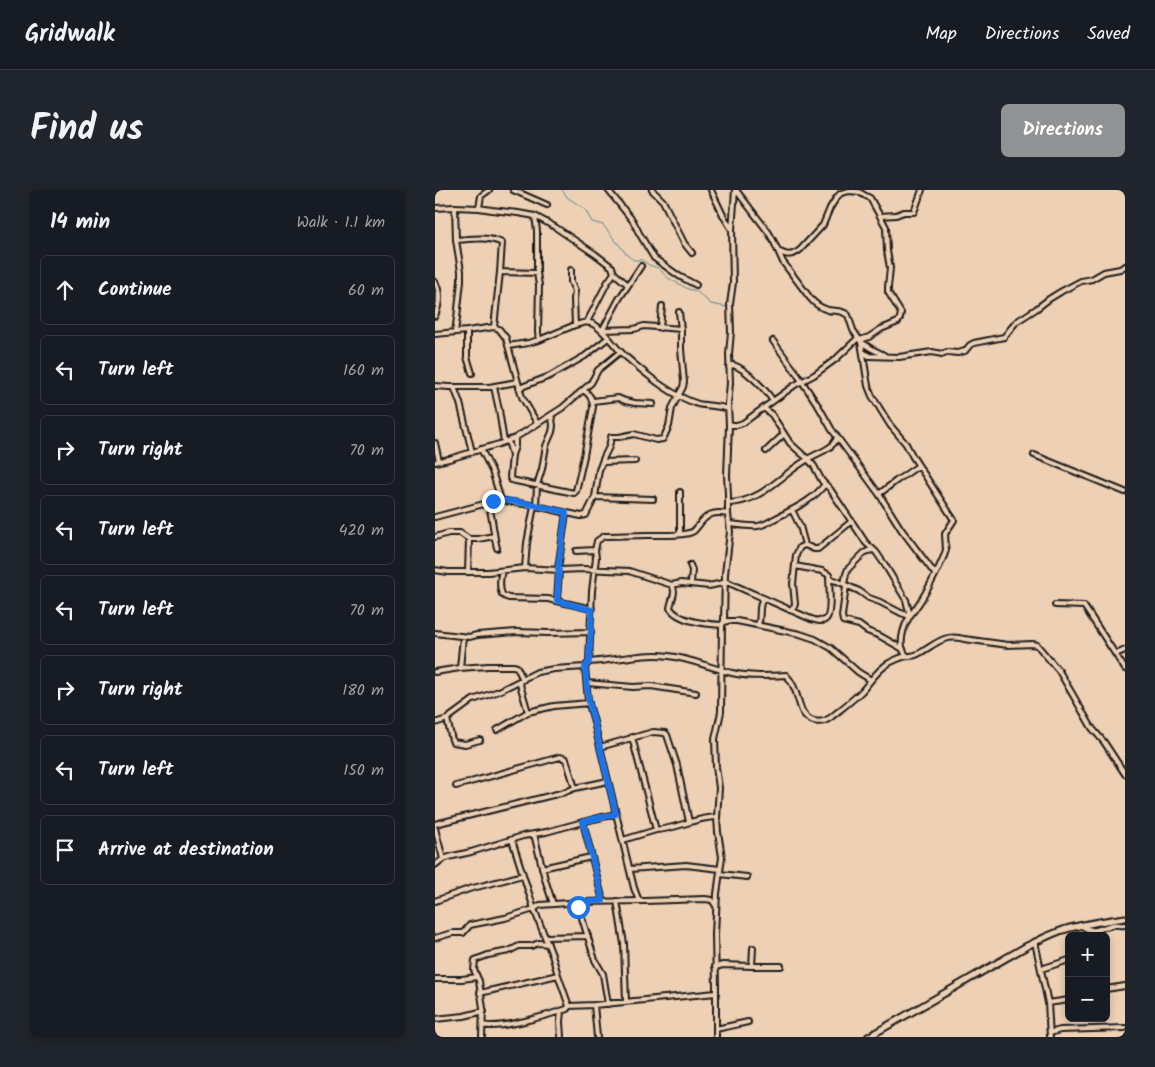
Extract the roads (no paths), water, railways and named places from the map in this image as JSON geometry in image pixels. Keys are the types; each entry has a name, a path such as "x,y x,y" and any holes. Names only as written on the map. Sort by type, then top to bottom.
{"main road":[{"path":"868,1037 1035,942 1063,931 1125,918"}],"street":[{"path":"479,208 481,196 489,190"},
{"path":"513,190 547,205"},
{"path":"608,190 633,221 655,258 696,286"},
{"path":"652,190 663,201 684,243 692,253"},
{"path":"711,190 732,230"},
{"path":"716,1037 715,934 721,852 717,817 719,788 715,739 721,712 721,663 726,562 730,524 727,475 729,425 727,407 731,332 730,304 733,283 732,230 735,190"},
{"path":"735,190 769,233 783,262 810,298 826,309 837,310 847,314 853,330 860,340 886,356"},
{"path":"729,425 743,423 795,385 814,375 860,340 898,322 901,315 887,287 890,268 887,251 887,231 880,216 864,192 852,190 841,193 830,208 823,225 796,254 788,255 778,251"},
{"path":"880,216 913,212 922,190"},
{"path":"455,207 456,240 461,271 455,332"},
{"path":"435,208 479,208 518,212 535,216 595,254 612,267 614,273 628,285"},
{"path":"535,216 539,285 539,340"},
{"path":"456,240 478,238 501,242 494,327"},
{"path":"602,331 641,266"},
{"path":"863,352 869,356 899,358 932,352 942,354 965,351 974,343 1004,336 1016,322 1071,286 1125,266"},
{"path":"571,270 571,282 575,292 575,325"},
{"path":"500,272 537,273"},
{"path":"587,322 614,273"},
{"path":"435,282 439,295 435,316"},
{"path":"660,328 662,306"},
{"path":"435,517 499,500 581,516 586,515 595,497 599,470 612,436 619,437 634,434 655,440 663,439 669,426 672,408 684,382 679,312"},
{"path":"508,346 539,340 587,322 594,324 620,352 665,388 699,404 711,407 727,407"},
{"path":"602,331 634,329 644,326 681,329"},
{"path":"435,334 467,332 494,327 499,329 508,346 522,397 537,423"},
{"path":"467,332 467,356 472,372"},
{"path":"519,388 550,376 585,356 608,338"},
{"path":"860,340 868,386 872,396 906,444 918,466 954,520 945,534 946,550 944,556 923,598 910,616 902,637 904,654"},
{"path":"773,341 784,354 819,407 837,438 935,574"},
{"path":"435,443 437,461 515,438 549,417 583,390 591,383 598,370 620,352"},
{"path":"865,360 869,356"},
{"path":"729,367 735,365 739,367 765,390 773,401"},
{"path":"435,386 494,387 517,382"},
{"path":"454,387 462,410 472,452"},
{"path":"494,387 506,441 512,455"},
{"path":"515,438 511,480 573,493 576,490 592,416 593,401 588,393 583,390"},
{"path":"593,401 618,398 635,403 653,404"},
{"path":"764,408 772,415 790,443 808,460 830,489 870,549 876,552 906,600 910,616"},
{"path":"525,568 527,543 535,506 537,485 546,446 552,432 553,420 549,417"},
{"path":"766,451 784,434"},
{"path":"728,503 755,497 836,442 837,438"},
{"path":"481,449 490,466 501,500"},
{"path":"1034,455 1125,492"},
{"path":"602,462 635,461"},
{"path":"879,494 918,466"},
{"path":"730,524 759,526 815,496 825,484"},
{"path":"680,492 680,534"},
{"path":"595,497 653,499"},
{"path":"488,503 497,548"},
{"path":"792,510 805,545 814,549 818,549 851,521"},
{"path":"557,601 558,569 566,512"},
{"path":"639,901 634,888 589,703 585,667 589,662 597,541 604,536 694,532 710,514 719,512 728,514"},
{"path":"435,537 449,533 460,533 469,539 494,536"},
{"path":"468,572 469,539"},
{"path":"790,610 795,604 793,584 796,555 798,549 805,545"},
{"path":"870,549 846,571 843,621 859,625 867,631 880,636 904,654 914,656 941,640 957,637 1008,645 1037,645 1059,671 1092,728 1104,742 1125,774"},
{"path":"576,551 595,550"},
{"path":"691,565 691,583"},
{"path":"435,570 448,572 500,572 525,568 629,571 672,585 681,582 709,586 725,582 822,622 827,619 829,614 829,575 822,570 795,566"},
{"path":"500,572 501,590 506,597 557,601 592,610"},
{"path":"829,579 859,591 869,598 910,616"},
{"path":"672,585 674,592 670,608 683,618 701,623 723,624 731,621 758,625 815,638 831,648 871,680"},
{"path":"758,625 760,620 759,606 763,598"},
{"path":"1055,605 1085,606 1125,669"},
{"path":"435,632 463,637 517,632 591,632"},
{"path":"460,668 463,637"},
{"path":"1116,654 1125,650"},
{"path":"589,662 667,656 705,664 733,673 766,676 786,675 791,682 803,712 810,719 820,722 825,721 855,698 883,667 904,654"},
{"path":"435,672 460,668 515,666 521,680 528,712"},
{"path":"435,723 447,719 473,700 499,691 545,670 585,667"},
{"path":"587,683 633,687 651,686 696,693"},
{"path":"497,730 528,712 554,706 589,703"},
{"path":"447,719 453,742 465,744 480,740"},
{"path":"600,747 664,732 667,735 677,766 689,822"},
{"path":"633,738 656,830"},
{"path":"456,786 561,757 566,759 575,788"},
{"path":"443,860 435,826 575,788 608,782"},
{"path":"435,865 453,856 616,814"},
{"path":"623,840 656,830 717,817"},
{"path":"583,822 603,901"},
{"path":"534,834 553,904"},
{"path":"512,840 534,909 569,1006"},
{"path":"542,868 591,857"},
{"path":"630,869 686,865 747,876"},
{"path":"435,901 523,874"},
{"path":"435,938 452,933 463,933 470,925 497,920 534,909 540,905 603,901 705,899 712,900 716,906"},
{"path":"617,901 624,944 625,1002"},
{"path":"577,902 595,960 603,974 608,1004"},
{"path":"1082,926 1094,930 1104,929 1113,925 1125,925"},
{"path":"545,938 588,936"},
{"path":"1035,942 1048,1003 1050,1035 1060,1030 1125,1028"},
{"path":"481,1037 483,1025 475,960 488,955 509,951 519,946 531,946 539,943 548,944"},
{"path":"751,966 753,948"},
{"path":"1041,969 1065,961"},
{"path":"715,967 723,965 781,966"},
{"path":"480,993 558,975"},
{"path":"435,979 477,977"},
{"path":"1110,988 1125,986"},
{"path":"483,1025 515,1023 561,1011 569,1006 594,1006 716,993"},
{"path":"1048,1003 1065,1001"},
{"path":"594,1006 597,1037"},
{"path":"561,1011 561,1037"},
{"path":"435,1019 482,1013"},
{"path":"716,1029 748,1022"}],"waterway":[{"path":"562,190 568,198 585,209 592,222 603,225 628,256 658,268 668,278 688,289 696,291 711,304 727,307"}]}
